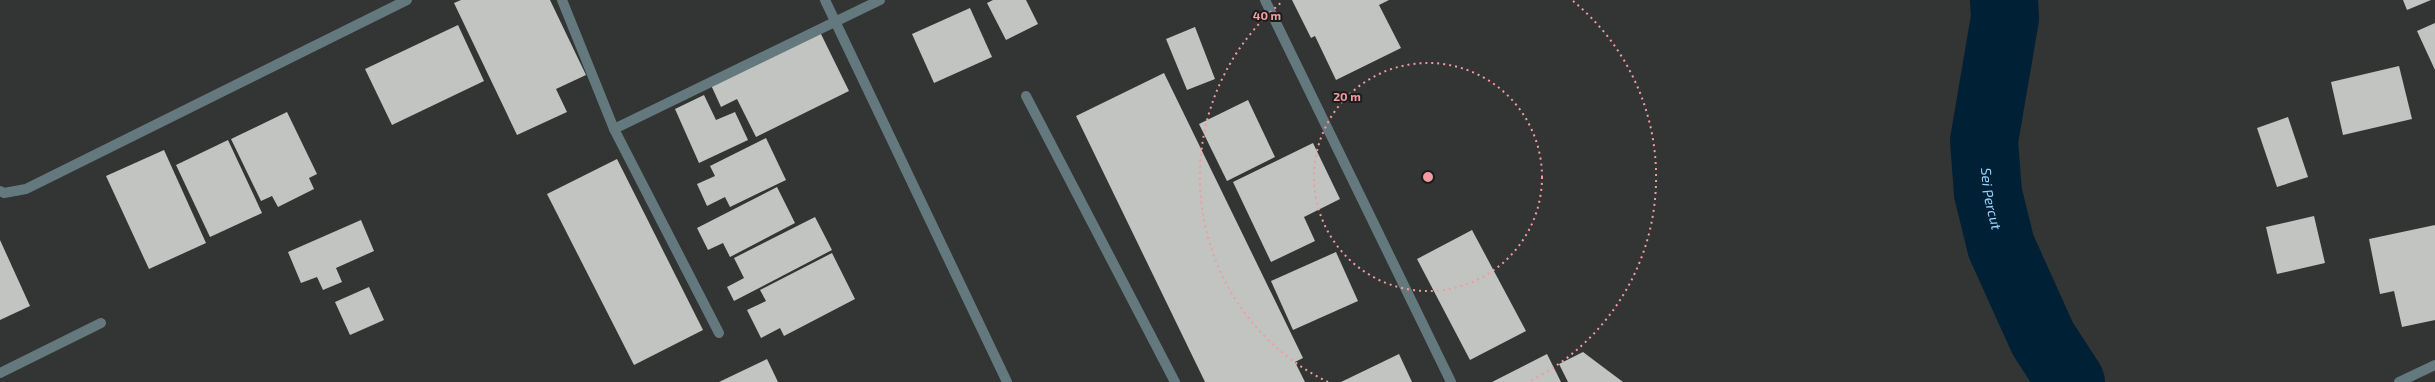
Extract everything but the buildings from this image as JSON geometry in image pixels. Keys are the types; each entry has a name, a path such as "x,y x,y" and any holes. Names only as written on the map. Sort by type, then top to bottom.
{"street":[{"path":"0,191 4,193 26,189 407,0"},
{"path":"562,0 614,129 719,333"},
{"path":"825,0 834,22 1008,382"},
{"path":"614,129 880,0"},
{"path":"1265,0 1451,382"},
{"path":"1026,96 1175,382"},
{"path":"0,373 101,323"},
{"path":"2399,382 2435,365"}],"waterway":[{"name":"Sei Percut","path":"2004,0 2005,18 1984,141 1988,193 2001,246 2043,339 2071,382"}]}
